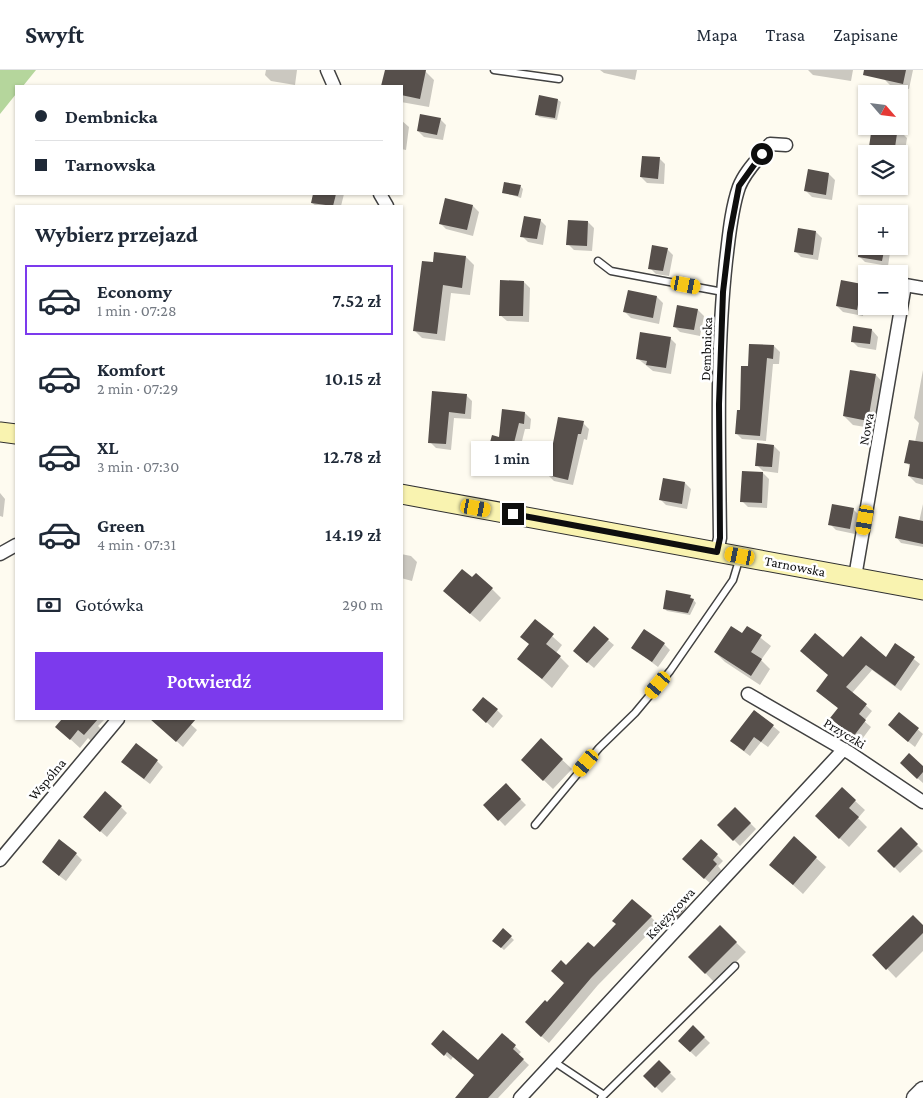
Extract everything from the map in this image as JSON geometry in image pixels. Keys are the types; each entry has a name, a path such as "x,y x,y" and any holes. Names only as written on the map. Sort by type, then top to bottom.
{"main road":[{"path":"0,432 15,434"},
{"name":"Tarnowska","path":"403,494 923,590"}],"street":[{"path":"328,70 334,85"},
{"name":"Dembnicka","path":"717,552 720,538 719,404 723,292 730,233 739,186 753,164 770,144 786,145"},
{"name":"Nowa","path":"855,577 905,285 923,288"},
{"path":"0,554 15,546"},
{"name":"Przyczki","path":"748,694 844,750 923,802"},
{"name":"Wspólna","path":"0,860 117,720"},
{"name":"Księżycowa","path":"520,1098 552,1060 844,750"},
{"path":"915,1098 923,1090"}],"lane":[{"path":"494,70 559,79"},
{"path":"598,261 611,271 723,292"},
{"path":"536,825 599,748 635,713 670,671 733,580 740,556"},
{"path":"552,1060 602,1096 735,966"}],"green space":[{"path":"0,70 36,70 24,85 15,85 15,95 0,114"}],"building":[{"path":"385,70 426,70 420,99 403,95 403,85 381,85"},
{"path":"864,70 906,70 903,84 863,75"},
{"path":"539,95 558,99 555,118 535,115"},
{"path":"420,114 441,118 437,135 417,131"},
{"path":"871,135 897,135 895,145 869,145"},
{"path":"642,156 660,157 658,179 640,177"},
{"path":"808,169 829,173 826,195 804,191"},
{"path":"504,182 521,185 518,196 502,193"},
{"path":"313,195 336,195 333,205 311,203"},
{"path":"445,198 473,205 467,230 439,224"},
{"path":"524,216 541,219 537,239 520,237"},
{"path":"568,220 588,221 587,246 566,245"},
{"path":"798,228 816,231 813,255 794,252"},
{"path":"652,245 668,248 663,271 648,269"},
{"path":"434,252 466,256 462,288 443,285 437,334 413,331 422,261 433,262"},
{"path":"858,255 883,255 882,261 858,257"},
{"path":"500,280 524,281 523,316 499,316"},
{"path":"841,280 858,283 857,310 836,306"},
{"path":"628,290 657,296 653,318 623,312"},
{"path":"677,305 698,309 694,330 673,327"},
{"path":"853,326 872,329 870,344 851,342"},
{"path":"640,332 671,337 666,368 646,365 647,361 636,359"},
{"path":"749,344 774,345 773,359 767,358 760,436 735,434 737,410 740,410 741,366 748,366"},
{"path":"850,370 876,374 868,421 843,416"},
{"path":"432,391 467,394 465,414 449,412 446,444 428,443"},
{"path":"502,409 525,412 524,424 519,423 508,467 485,461 492,435 499,437"},
{"path":"558,417 584,421 581,434 578,434 568,480 547,475"},
{"path":"909,440 923,442 923,479 908,476 910,464 904,463"},
{"path":"757,443 774,445 772,467 755,466"},
{"path":"742,471 763,472 762,503 740,502"},
{"path":"663,478 685,482 682,504 659,500"},
{"path":"832,504 854,508 850,529 828,525"},
{"path":"899,516 923,521 923,544 895,538"},
{"path":"462,569 472,577 476,573 493,588 470,614 443,591"},
{"path":"666,590 691,595 690,598 694,599 688,613 663,609"},
{"path":"535,619 554,634 546,644 561,656 542,679 517,659 529,644 520,637"},
{"path":"594,626 609,639 587,663 573,651"},
{"path":"731,626 742,633 747,626 762,635 751,652 762,659 751,676 714,652"},
{"path":"644,629 665,643 652,662 631,648"},
{"path":"815,633 843,657 861,636 886,657 895,643 915,657 895,686 866,665 846,687 867,704 859,714 866,720 853,737 830,718 838,708 816,691 828,675 800,651"},
{"path":"483,697 498,709 486,723 472,710"},
{"path":"754,710 774,725 761,742 754,737 744,751 730,741"},
{"path":"899,712 919,728 908,742 888,725"},
{"path":"61,720 97,720 84,735 78,730 70,740 55,727"},
{"path":"151,720 195,720 176,742"},
{"path":"541,738 563,759 543,781 521,760"},
{"path":"136,743 158,760 144,779 121,762"},
{"path":"909,753 923,766 923,772 917,779 900,763"},
{"path":"506,783 521,799 498,821 483,805"},
{"path":"842,787 856,800 849,808 859,817 839,839 815,816"},
{"path":"105,791 122,806 100,832 83,817"},
{"path":"735,807 751,823 733,841 717,825"},
{"path":"901,827 918,844 894,868 877,851"},
{"path":"794,836 817,857 793,885 769,865"},
{"path":"59,839 77,853 59,876 42,862"},
{"path":"701,839 718,854 713,860 717,864 704,879 682,859"},
{"path":"632,899 652,916 591,978 541,1037 525,1022 564,983 551,971 561,960 566,965 588,942 594,947 616,924 612,921"},
{"path":"679,900 686,907 673,922 665,915"},
{"path":"913,915 923,925 923,933 886,970 872,955"},
{"path":"720,925 737,942 705,974 688,957"},
{"path":"503,928 512,936 501,948 492,941"},
{"path":"693,1025 705,1037 690,1052 678,1041"},
{"path":"443,1030 478,1060 502,1033 516,1045 513,1049 524,1059 488,1098 455,1098 474,1075 447,1052 444,1056 431,1044"},
{"path":"659,1060 671,1072 655,1088 643,1076"}],"route":[{"path":"513,514 717,552 720,538 719,404 723,292 730,233 739,186 762,154"}]}
